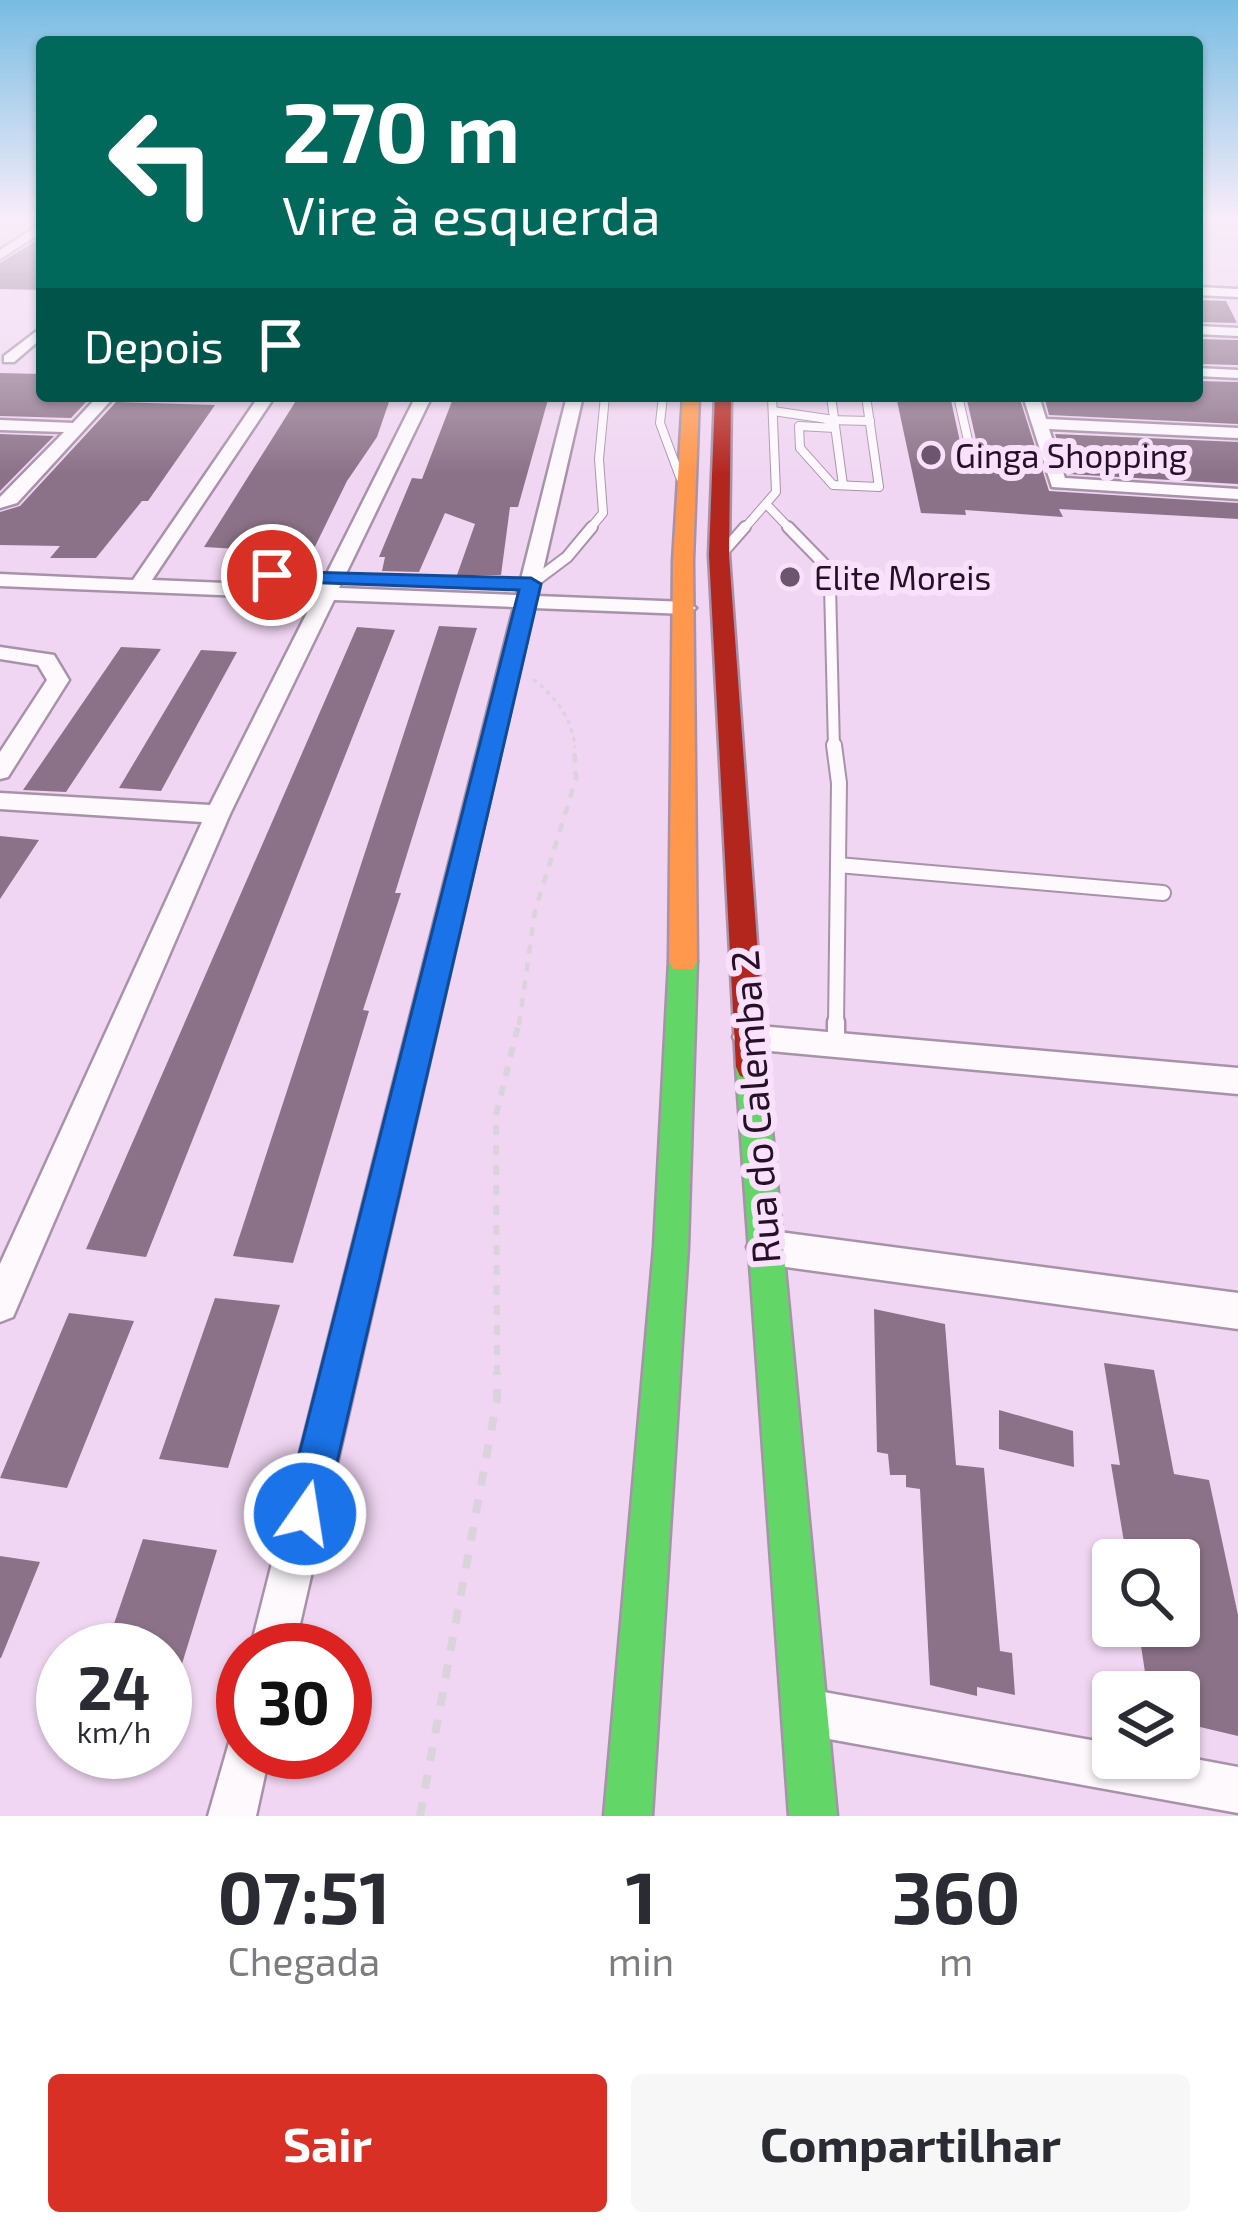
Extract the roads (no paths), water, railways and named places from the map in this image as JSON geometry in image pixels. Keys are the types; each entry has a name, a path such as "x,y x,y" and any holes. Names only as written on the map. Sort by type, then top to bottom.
{"main road":[{"name":"Rua do Calemba 2","path":"628,1816 674,1217 684,487 691,402"},
{"name":"Rua do Calemba 2","path":"723,402 719,555 748,1037 818,1815"}],"street":[{"path":"1203,330 1238,332"},
{"path":"5,359 36,336"},
{"path":"5,359 36,360"},
{"path":"1203,376 1238,378"},
{"path":"0,503 11,499 101,402"},
{"path":"144,577 263,402"},
{"path":"0,1303 218,814 421,402"},
{"path":"279,1623 574,402"},
{"path":"1032,402 1058,483 1238,494"},
{"path":"1039,424 1238,433"},
{"path":"0,425 77,428"},
{"path":"0,562 144,577 686,599"},
{"path":"0,580 144,577"},
{"path":"0,653 46,660 58,680 0,771"},
{"path":"0,801 218,814"},
{"path":"748,1037 1238,1081"},
{"path":"764,1247 1238,1311"},
{"path":"807,1712 1238,1790"},
{"path":"232,1816 241,1779"}],"lane":[{"path":"528,593 567,557 603,513 599,459 604,402"},
{"path":"663,402 660,423 684,487"},
{"path":"719,555 769,507 778,470 772,402"},
{"path":"795,402 796,409 835,424"},
{"path":"831,402 843,485"},
{"path":"867,402 870,421 879,487 833,484 800,448 799,426 870,421"},
{"path":"959,402 972,458"},
{"path":"773,417 817,417"},
{"path":"773,417 835,424"},
{"path":"769,507 823,563 830,586 838,865 836,1045"},
{"path":"838,865 1162,893"}],"place":[{"name":"Ginga Shopping","path":"931,455"},
{"name":"Elite Moreis","path":"790,577"}]}
